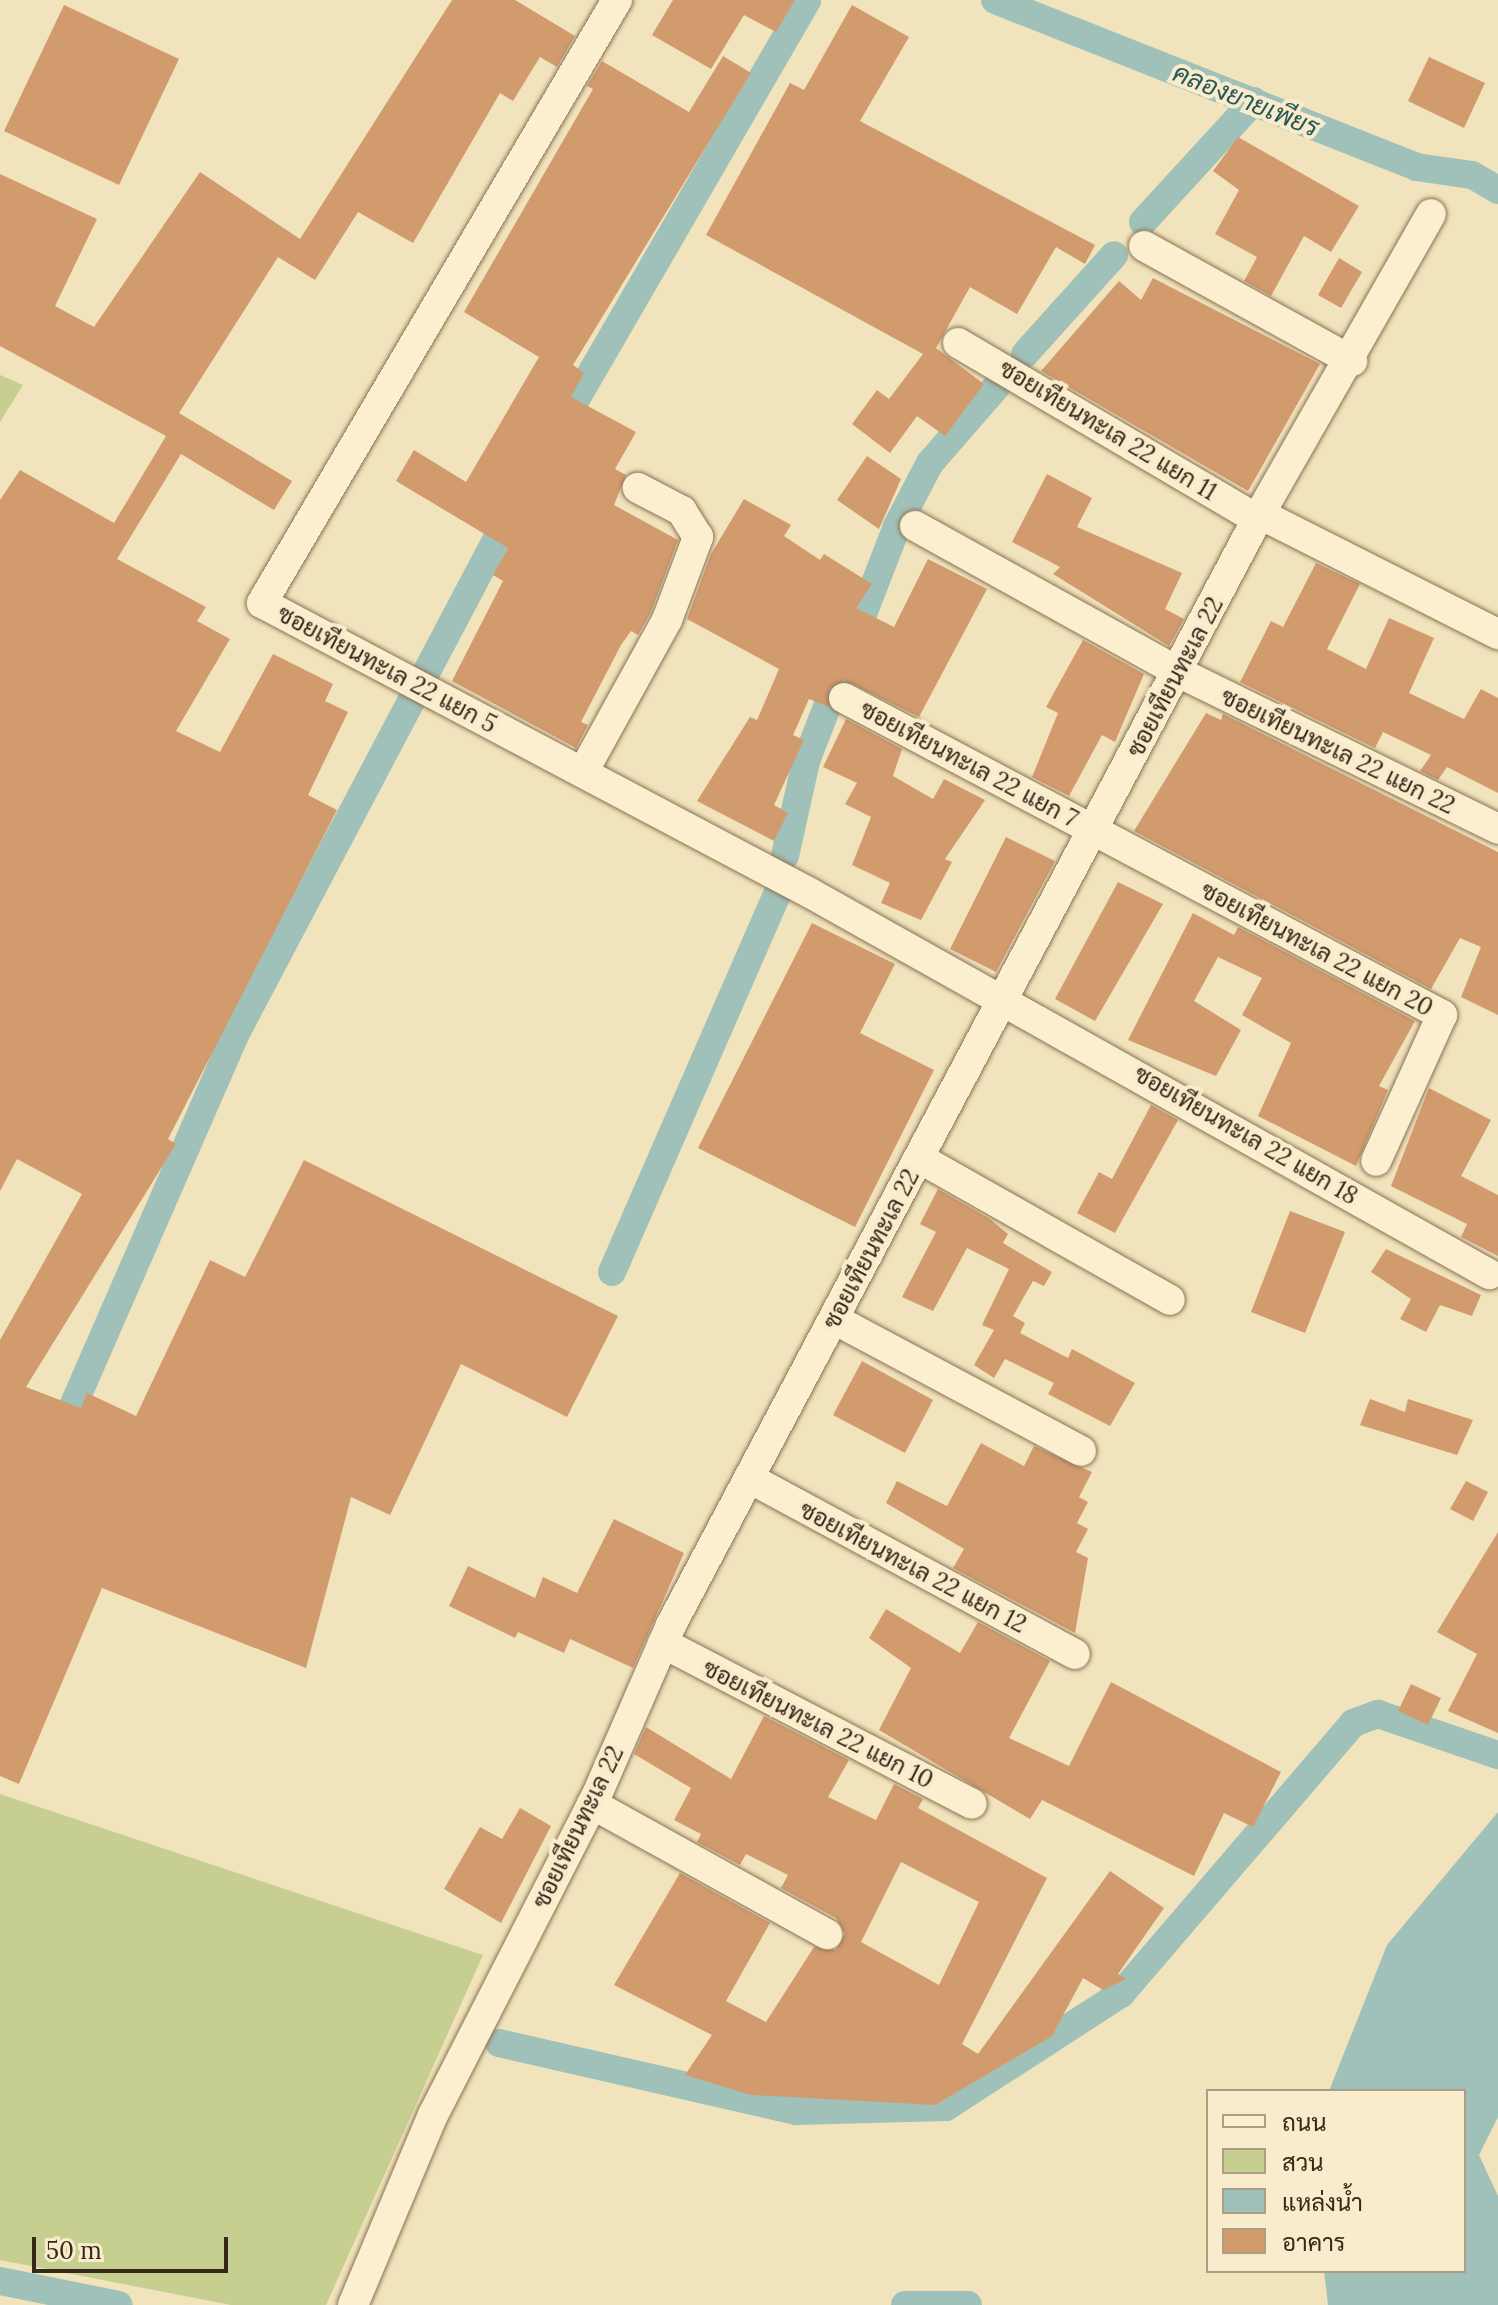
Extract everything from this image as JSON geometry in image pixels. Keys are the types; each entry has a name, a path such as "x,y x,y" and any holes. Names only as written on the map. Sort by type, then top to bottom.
{"street":[{"name":"ซอยเทียนทะเล 22 แยก 5","path":"617,0 262,603 583,772 1001,1001"},
{"name":"ซอยเทียนทะเล 22","path":"353,2305 433,2115 592,1804 663,1643 1258,517 1352,361 1431,214"},
{"path":"1144,246 1352,361"},
{"name":"ซอยเทียนทะเล 22 แยก 11","path":"958,343 1258,517 1498,634"},
{"path":"583,772 667,620 698,537 682,511 638,488"},
{"name":"ซอยเทียนทะเล 22 แยก 22","path":"915,526 1178,672 1498,829"},
{"name":"ซอยเทียนทะเล 22 แยก 7","path":"844,698 1093,830"},
{"name":"ซอยเทียนทะเล 22 แยก 20","path":"1093,830 1442,1015 1376,1161"},
{"name":"ซอยเทียนทะเล 22 แยก 18","path":"1001,1001 1489,1274"},
{"path":"919,1158 1170,1300"},
{"path":"834,1319 1081,1451"},
{"name":"ซอยเทียนทะเล 22 แยก 12","path":"751,1479 1075,1654"},
{"name":"ซอยเทียนทะเล 22 แยก 10","path":"663,1643 972,1804"},
{"path":"592,1804 827,1934"}],"green space":[{"path":"0,375 23,385 0,422"},
{"path":"0,1794 483,1955 326,2305 231,2305 0,2260"}],"water":[{"path":"1498,1812 1498,2117 1479,2155 1498,2196 1498,2305 1328,2305 1324,2273 1466,2273 1466,2089 1330,2089 1387,1945"}],"building":[{"path":"452,0 515,0 575,36 557,67 540,57 513,101 500,93 413,243 358,212 315,280 278,257 179,413 292,481 274,510 181,454 117,559 206,607 197,621 230,639 176,731 220,752 273,654 333,684 325,701 348,712 308,795 337,810 168,1139 176,1144 26,1387 81,1408 87,1393 136,1416 210,1260 245,1277 304,1160 618,1316 567,1417 461,1364 390,1515 351,1497 306,1668 102,1588 19,1784 0,1776 0,1340 82,1194 17,1159 0,1191 0,500 20,470 114,523 166,436 0,346 0,174 97,219 55,306 94,327 200,172 300,239"},
{"path":"673,0 795,0 776,32 744,15 711,69 652,35"},
{"path":"64,5 179,59 119,185 4,131"},
{"path":"852,5 909,37 860,121 1095,245 1085,264 1056,247 1017,314 970,287 936,348 984,384 945,436 917,416 890,453 852,424 877,390 889,399 923,354 706,235 790,83 804,90"},
{"path":"723,56 751,73 573,365 584,373 571,397 636,432 615,469 626,475 614,505 678,540 651,612 638,635 631,631 621,645 581,722 588,725 576,748 452,681 503,581 493,575 508,548 396,481 414,450 466,482 539,357 464,312 593,89 587,86 602,61 689,112"},
{"path":"1429,57 1485,83 1464,128 1408,101"},
{"path":"1238,137 1359,206 1331,252 1304,236 1271,296 1244,281 1257,257 1215,234 1239,190 1213,171"},
{"path":"1339,258 1362,272 1341,308 1318,295"},
{"path":"1153,278 1320,364 1248,491 1041,371 1119,281 1141,300"},
{"path":"867,456 901,479 879,529 837,500"},
{"path":"1047,474 1092,498 1077,527 1182,573 1165,609 1184,619 1169,646 1053,574 1060,567 1012,542"},
{"path":"744,499 791,525 784,536 820,560 824,554 872,584 856,608 894,627 928,559 987,589 919,717 844,680 829,689 829,707 809,699 793,735 804,740 774,805 788,813 774,841 697,801 750,717 757,720 779,669 687,619 711,554"},
{"path":"1316,563 1360,584 1327,649 1366,669 1389,618 1434,638 1409,693 1464,719 1481,689 1498,698 1498,793 1447,767 1438,780 1420,771 1431,755 1383,732 1375,748 1240,682 1271,621 1283,627"},
{"path":"1083,640 1144,674 1115,742 1102,735 1069,796 1032,777 1058,713 1046,707"},
{"path":"1206,713 1221,720 1223,714 1498,852 1498,1015 1461,997 1481,947 1460,938 1431,989 1134,831"},
{"path":"846,719 902,749 893,776 933,799 944,779 985,800 945,859 952,862 921,920 881,903 890,883 852,865 871,817 845,804 857,783 823,767"},
{"path":"1006,837 1055,861 996,972 950,949"},
{"path":"1118,882 1163,904 1095,1021 1055,999"},
{"path":"1193,913 1234,935 1238,927 1415,1021 1379,1086 1388,1090 1356,1166 1258,1116 1291,1043 1242,1015 1262,978 1218,957 1194,1001 1241,1030 1216,1076 1128,1040"},
{"path":"812,923 895,964 860,1033 934,1070 855,1227 698,1148"},
{"path":"1429,1088 1491,1120 1461,1176 1498,1195 1498,1256 1461,1237 1467,1224 1391,1186"},
{"path":"1151,1105 1178,1120 1115,1233 1077,1213 1099,1172 1112,1179"},
{"path":"938,1189 990,1219 1008,1234 1003,1243 1052,1272 1044,1286 1033,1281 1013,1316 1025,1323 1020,1333 1068,1358 1072,1349 1135,1383 1110,1426 1048,1394 1054,1383 1005,1359 994,1378 974,1365 994,1330 982,1325 1009,1269 967,1248 933,1311 902,1297 936,1232 920,1224"},
{"path":"1290,1211 1345,1232 1305,1333 1251,1312"},
{"path":"1386,1249 1481,1295 1472,1316 1440,1305 1426,1332 1400,1319 1411,1299 1371,1272"},
{"path":"862,1361 933,1400 905,1453 833,1415"},
{"path":"1370,1399 1405,1412 1408,1399 1473,1420 1457,1455 1360,1425"},
{"path":"981,1443 1024,1466 1034,1446 1092,1472 1079,1497 1088,1502 1077,1523 1088,1529 1076,1552 1088,1558 1075,1633 953,1568 964,1549 886,1503 897,1481 947,1506"},
{"path":"1466,1481 1488,1492 1473,1521 1450,1509"},
{"path":"614,1519 684,1553 633,1668 570,1639 564,1653 518,1632 515,1638 449,1606 468,1566 535,1598 543,1577 577,1593"},
{"path":"1498,1532 1498,1733 1448,1711 1477,1654 1437,1632"},
{"path":"886,1609 960,1653 978,1622 1050,1661 1009,1738 1069,1766 1111,1682 1281,1772 1253,1827 1224,1813 1194,1876 1042,1800 1030,1819 879,1730 911,1668 869,1638"},
{"path":"1411,1684 1441,1698 1428,1725 1398,1711"},
{"path":"764,1716 849,1760 828,1797 876,1820 894,1784 923,1799 918,1808 1047,1878 962,2044 978,2054 1110,1871 1164,1908 1118,1974 1126,1979 1103,1990 1083,1978 1052,2036 935,2105 751,2095 685,2075 712,2035 614,1985 680,1873 770,1923 726,2001 766,2022 814,1947 836,1950 845,1934 836,1918 781,1888 788,1875 746,1854 740,1865 697,1842 701,1834 674,1820 691,1788 634,1754 646,1727 731,1779","holes":["901,1862 979,1902 939,1985 861,1942"]},
{"path":"520,1808 551,1826 501,1923 444,1889 480,1827 502,1839"}],"waterway":[{"path":"557,432 807,0"},
{"name":"คลองยายเพียร","path":"995,0 1416,167 1472,175 1498,190"},
{"path":"1143,222 1254,101"},
{"path":"1025,354 1114,255"},
{"path":"785,856 806,761 897,526 930,463 996,387"},
{"path":"59,1438 235,1035 514,506"},
{"path":"612,1272 777,894"},
{"path":"499,2043 797,2111 946,2107 1121,1994 1353,1723 1378,1714 1498,1755"},
{"path":"0,2281 119,2305"},
{"path":"905,2305 968,2305"}]}
